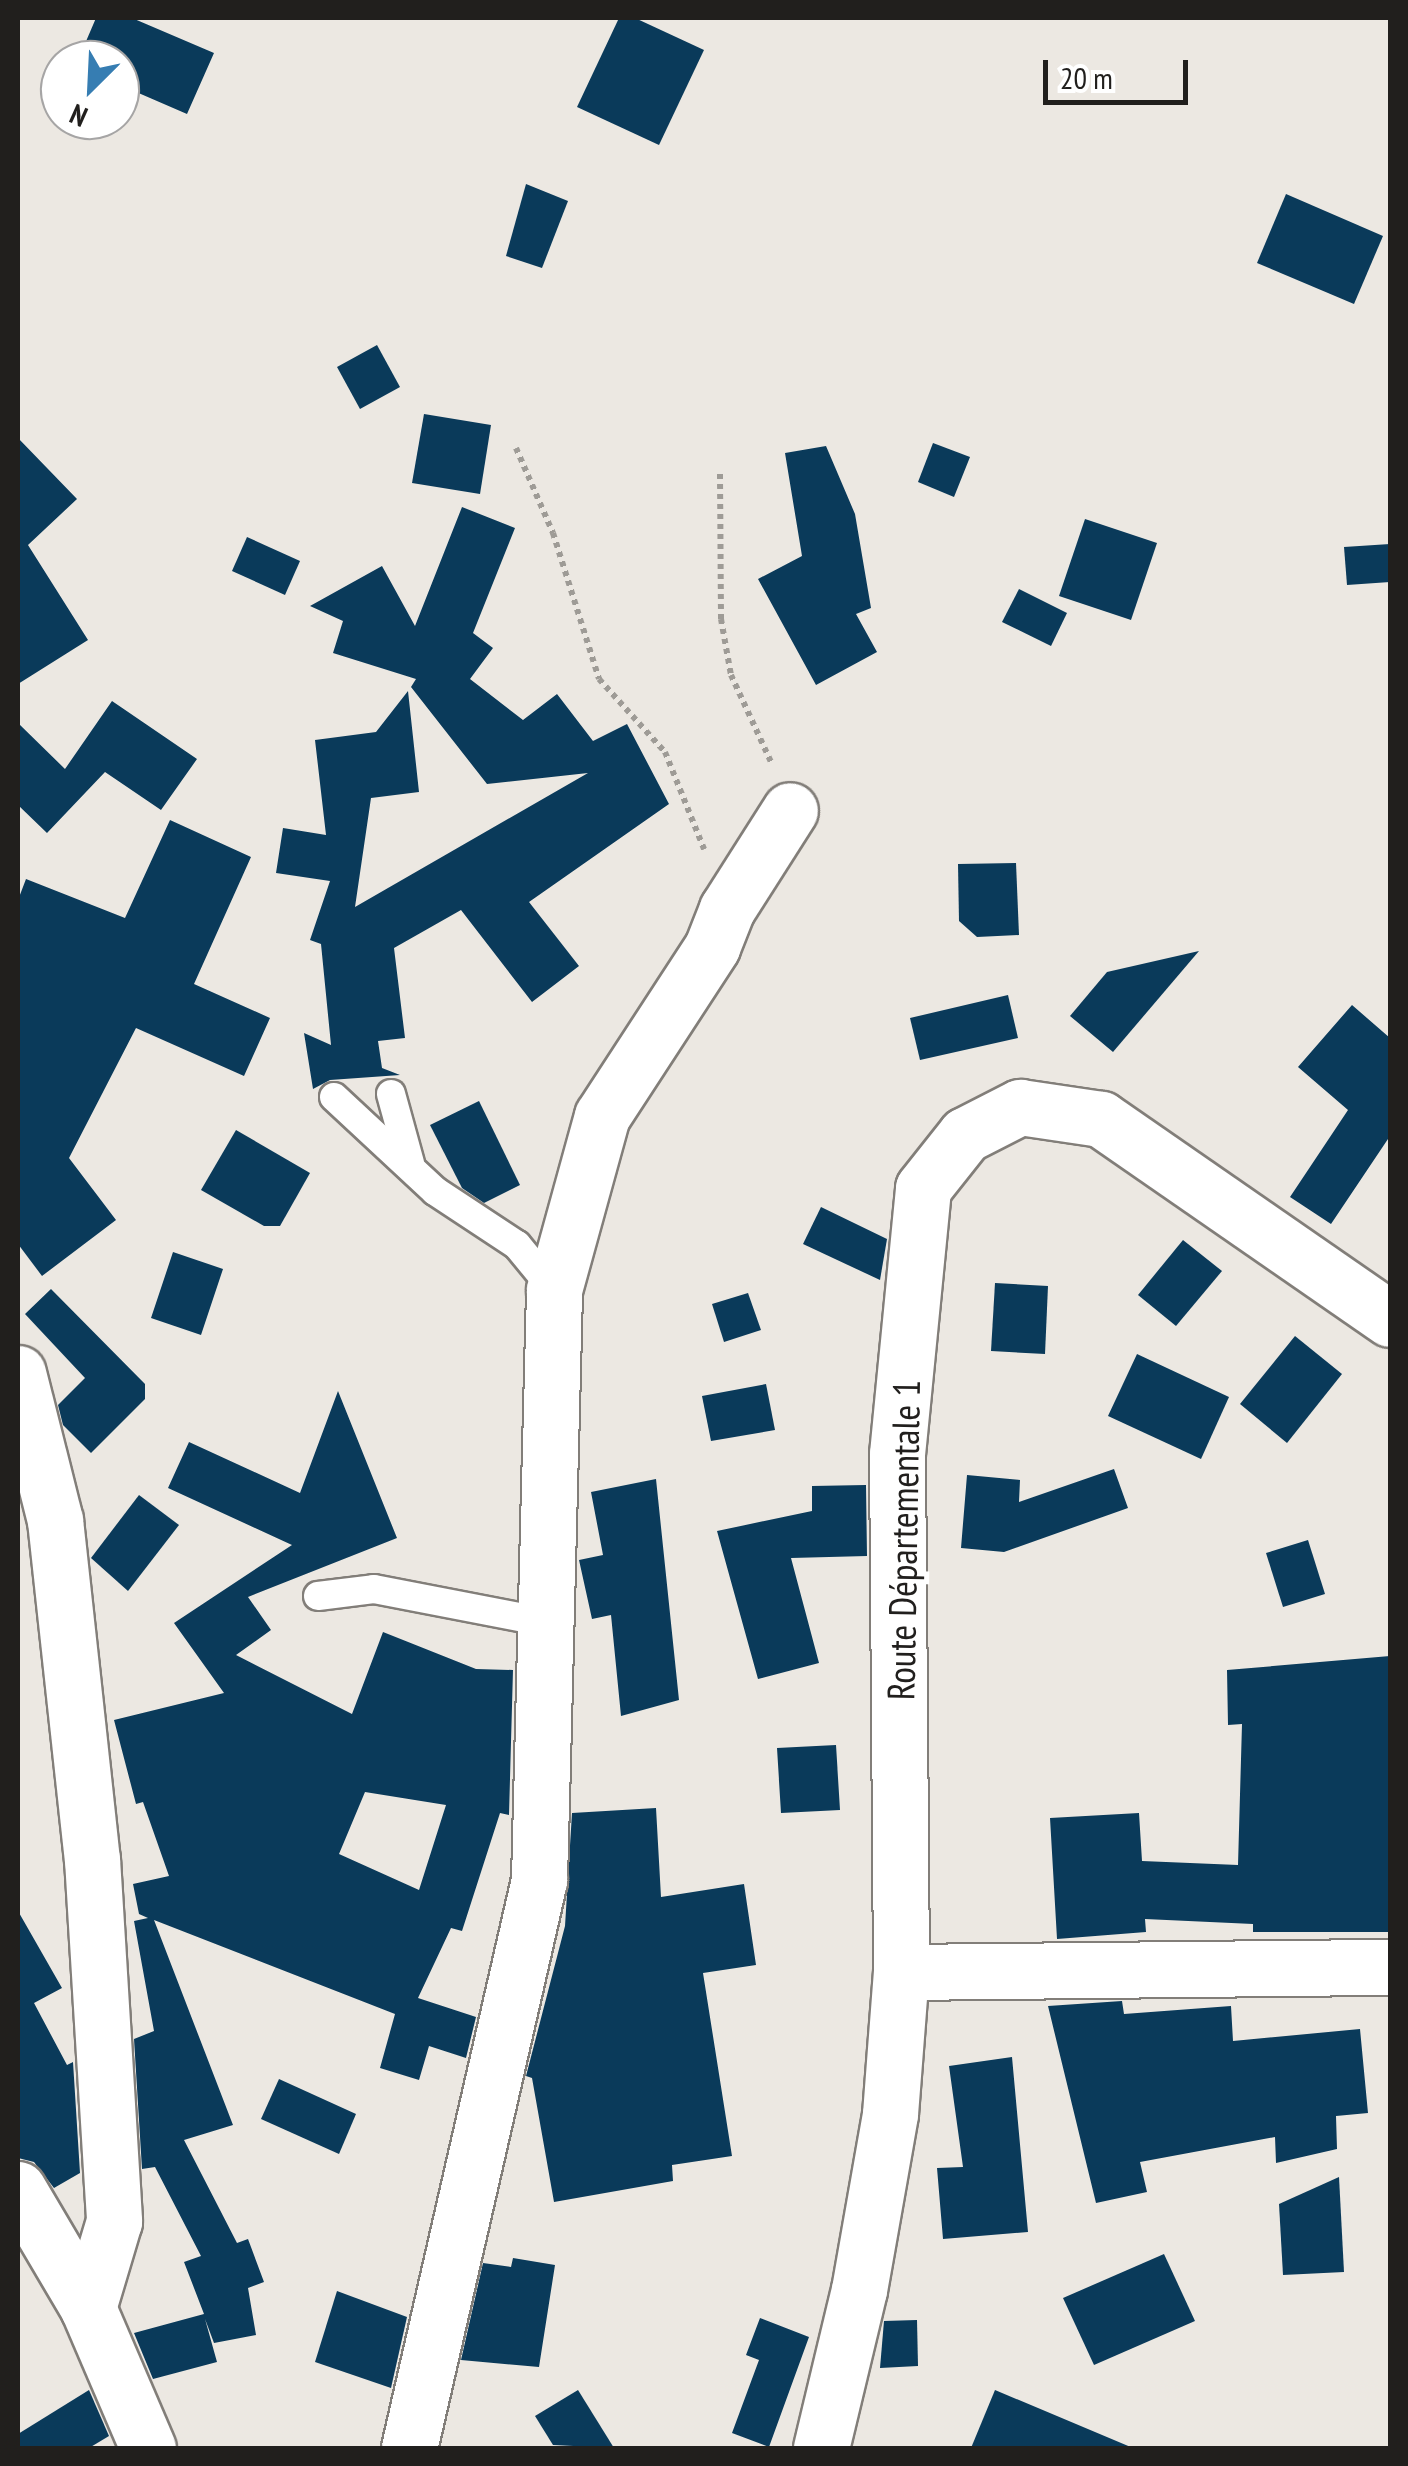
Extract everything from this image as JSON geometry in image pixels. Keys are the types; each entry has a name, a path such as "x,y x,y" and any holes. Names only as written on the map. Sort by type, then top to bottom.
{"street":[{"path":"408,2448 539,1880 554,1290 602,1116 712,947 728,910 790,810"},
{"name":"Route Départementale 1","path":"820,2448 859,2290 890,2114 900,1972 897,1454 924,1188 965,1134 1020,1107 1101,1119 1390,1319"},
{"path":"18,1372 55,1520 92,1859 114,2221 88,2308"},
{"path":"900,1972 1390,1968"},
{"path":"18,2189 88,2308 148,2448"}],"lane":[{"path":"390,1094 410,1163"},
{"path":"334,1097 410,1163 435,1192 516,1245 554,1290"},
{"path":"318,1596 374,1589 545,1622"}],"path":[{"path":"516,448 553,533 599,679 665,752 728,910"},
{"path":"720,474 721,619 731,675 790,810"}],"building":[{"path":"96,18 132,18 214,53 187,114 140,94 140,40 87,40"},
{"path":"619,18 635,18 704,50 659,145 577,107"},
{"path":"526,184 568,201 542,268 506,256"},
{"path":"1286,194 1383,236 1354,304 1257,263"},
{"path":"377,345 400,387 360,409 337,367"},
{"path":"424,414 491,425 480,494 412,483"},
{"path":"18,438 77,499 28,545 88,640 18,684"},
{"path":"933,443 970,457 954,497 918,482"},
{"path":"826,446 855,514 871,608 856,614 877,652 816,685 758,579 802,556 785,453"},
{"path":"462,507 515,528 473,633 493,648 470,679 523,720 557,694 593,741 627,724 669,804 529,902 579,966 532,1002 461,910 394,948 405,1038 378,1041 382,1068 400,1075 330,1080 313,1089 304,1033 331,1045 321,944 310,940 330,881 276,873 283,828 326,835 315,740 376,732 408,691 419,792 371,798 355,907 588,773 487,784 411,687 416,679 333,653 343,621 310,606 382,566 415,626"},
{"path":"1085,519 1157,543 1131,620 1059,596"},
{"path":"247,537 300,561 285,595 232,571"},
{"path":"1390,544 1390,582 1347,585 1344,547"},
{"path":"1019,589 1067,613 1051,646 1002,622"},
{"path":"112,701 197,759 161,810 105,772 47,833 18,805 18,723 65,769"},
{"path":"170,820 251,857 194,984 270,1018 244,1076 136,1028 69,1158 116,1220 42,1276 18,1244 18,900 26,879 125,918"},
{"path":"1016,863 1019,935 977,937 959,921 958,864"},
{"path":"1199,951 1113,1052 1070,1016 1107,972"},
{"path":"1008,995 1018,1038 920,1060 910,1018"},
{"path":"1352,1005 1390,1038 1390,1136 1331,1224 1290,1197 1348,1110 1298,1067"},
{"path":"479,1101 520,1185 484,1203 462,1188 430,1125"},
{"path":"236,1130 310,1173 280,1226 264,1226 201,1190"},
{"path":"821,1207 887,1239 880,1280 803,1244"},
{"path":"1183,1240 1222,1271 1176,1326 1138,1295"},
{"path":"173,1252 223,1269 201,1335 151,1318"},
{"path":"995,1283 1048,1286 1045,1354 991,1351"},
{"path":"51,1289 145,1384 145,1399 91,1453 63,1425 58,1405 85,1378 25,1314"},
{"path":"748,1293 761,1330 724,1342 712,1304"},
{"path":"1295,1336 1342,1374 1287,1443 1240,1404"},
{"path":"1137,1354 1229,1397 1201,1459 1108,1416"},
{"path":"766,1384 775,1430 711,1441 702,1396"},
{"path":"338,1391 397,1538 248,1597 271,1630 236,1655 352,1714 383,1632 476,1669 513,1670 509,1815 500,1813 462,1931 451,1928 418,1998 476,2017 466,2058 429,2046 419,2080 380,2068 395,2014 154,1920 233,2125 184,2140 237,2243 248,2239 264,2282 248,2288 256,2335 214,2343 205,2319 217,2362 153,2379 134,2333 204,2314 184,2262 201,2256 155,2167 142,2169 134,2039 154,2031 134,1921 148,1918 139,1914 133,1884 169,1876 143,1802 136,1804 114,1720 224,1693 174,1623 292,1545 168,1488 189,1442 300,1493","holes":["365,1792 446,1805 419,1890 339,1854"]},
{"path":"1114,1469 1128,1508 1004,1552 961,1548 967,1475 1020,1480 1019,1502"},
{"path":"656,1479 679,1700 621,1716 611,1615 592,1619 579,1560 603,1555 591,1492"},
{"path":"866,1485 867,1556 791,1558 819,1663 758,1679 717,1531 812,1511 812,1486"},
{"path":"139,1495 179,1525 128,1591 91,1558"},
{"path":"1308,1540 1325,1594 1283,1607 1266,1553"},
{"path":"1390,1656 1390,1932 1253,1932 1253,1924 1145,1919 1146,1932 1057,1939 1050,1818 1139,1813 1142,1861 1238,1865 1242,1724 1228,1725 1227,1670"},
{"path":"836,1745 840,1810 781,1813 777,1748"},
{"path":"656,1808 661,1897 744,1884 756,1965 703,1973 732,2156 672,2165 673,2181 554,2202 532,2078 526,2076 565,1926 572,1813"},
{"path":"18,1911 62,1988 34,2003 67,2065 73,2062 80,2173 54,2188 34,2162 18,2158"},
{"path":"1122,2001 1124,2014 1231,2006 1233,2041 1360,2029 1368,2113 1336,2116 1337,2149 1276,2163 1275,2137 1140,2162 1147,2192 1096,2203 1048,2006"},
{"path":"1012,2057 1028,2232 943,2239 937,2168 963,2167 949,2066"},
{"path":"279,2079 356,2114 339,2154 261,2119"},
{"path":"1339,2177 1344,2272 1283,2275 1279,2204"},
{"path":"1164,2254 1195,2321 1094,2365 1063,2298"},
{"path":"513,2258 555,2265 539,2367 461,2360 483,2263 511,2267"},
{"path":"337,2291 407,2317 391,2388 315,2362"},
{"path":"760,2318 809,2337 769,2447 732,2433 759,2360 746,2355"},
{"path":"917,2320 918,2366 880,2368 884,2321"},
{"path":"89,2390 109,2436 89,2448 18,2448 18,2434"},
{"path":"578,2390 614,2448 553,2445 535,2416"},
{"path":"995,2390 1133,2448 971,2448"}]}
